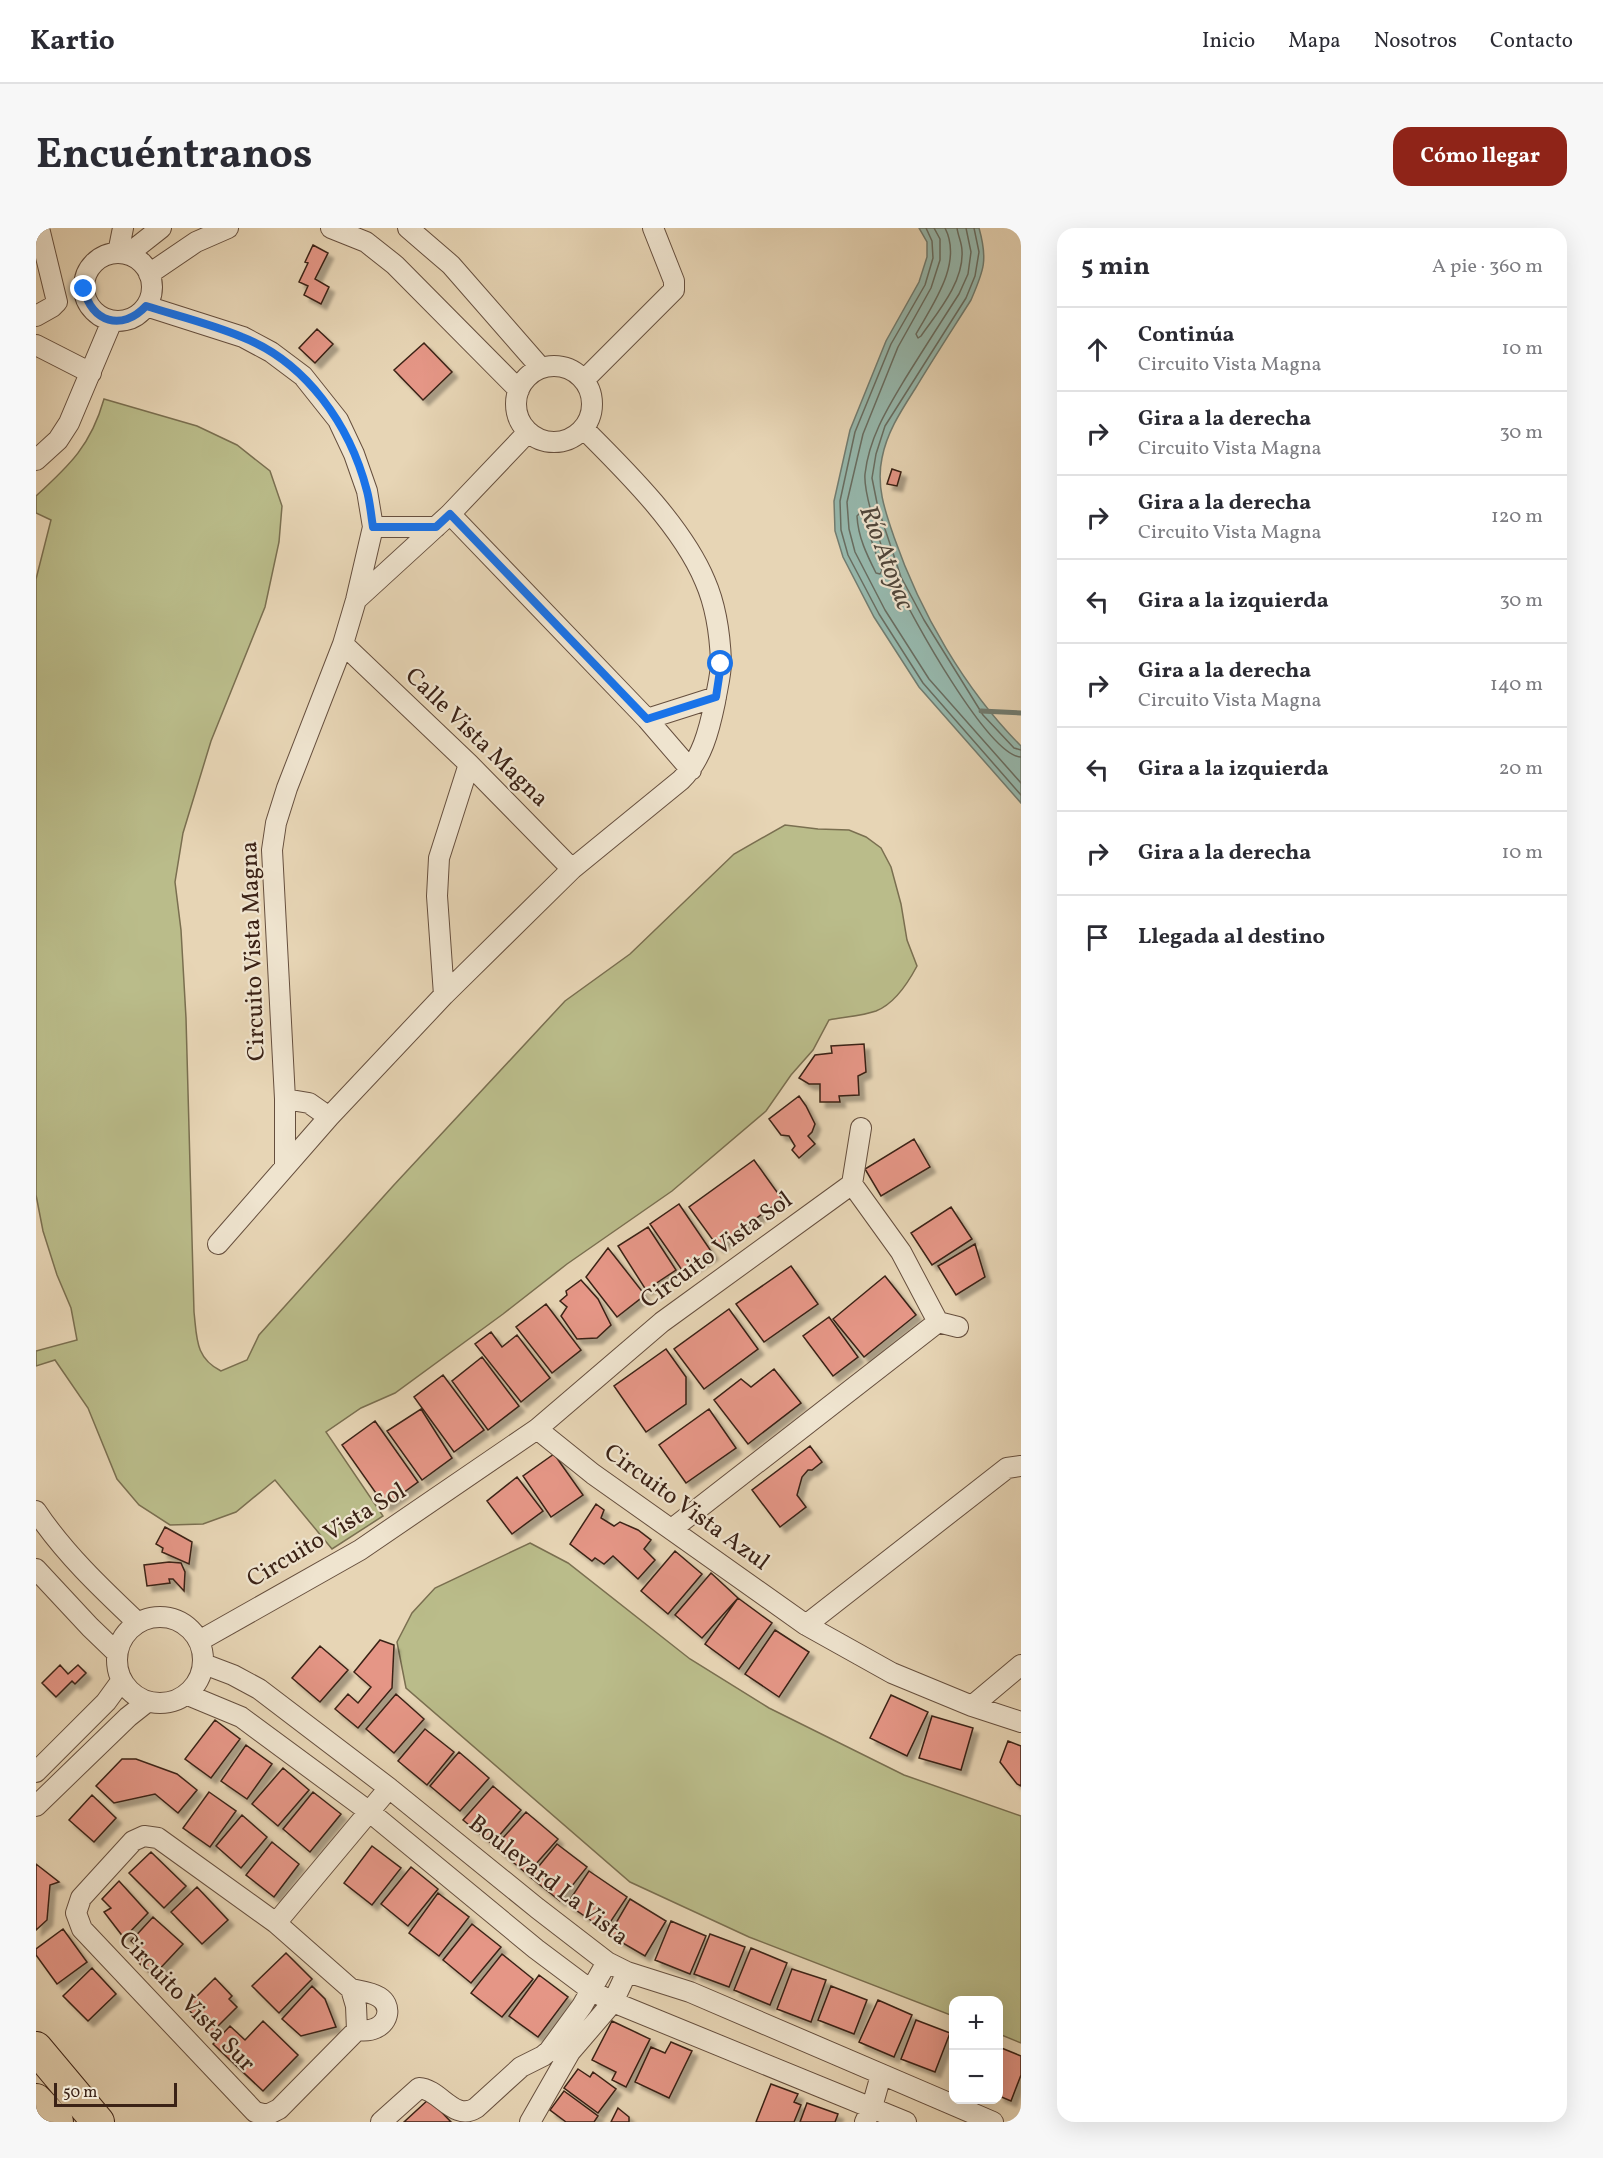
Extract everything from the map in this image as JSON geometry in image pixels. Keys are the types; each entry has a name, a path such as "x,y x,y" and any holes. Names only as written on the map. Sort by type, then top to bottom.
{"highway":[{"path":"36,2048 98,2122"},
{"path":"58,2072 81,2122"},
{"path":"36,2100 57,2122"}],"street":[{"path":"36,316 57,302 39,228"},
{"path":"123,228 123,254"},
{"path":"123,254 161,228"},
{"path":"149,274 196,242 228,228"},
{"path":"331,228 366,242 395,265 519,390"},
{"path":"408,228 451,265 541,368"},
{"path":"584,380 674,290 674,281 653,228"},
{"path":"109,254 123,254 144,265 149,274 152,285 151,296 146,306 131,318 112,321 101,317 92,310 86,300 85,277 90,267 98,259 109,254"},
{"name":"Circuito Vista Magna","path":"146,306 243,337 271,352 303,376 338,420 354,453 367,491 373,527 344,644 287,788 276,823 272,850 285,1099 285,1166"},
{"path":"36,460 58,440 69,423 112,321"},
{"path":"36,345 91,373"},
{"path":"565,367 576,372 591,391 593,404 591,417 584,429 574,437 562,442 538,439 528,432 517,413 516,401 519,390 531,374 541,368 565,367"},
{"path":"218,1244 329,1116 444,995 572,869 681,780 691,770 703,747 716,697 721,664 714,608 705,581 689,550 669,523 616,461 584,429"},
{"path":"356,600 443,521 528,432"},
{"path":"373,527 443,521 647,719 691,770"},
{"name":"Calle Vista Magna","path":"344,644 469,764 572,869"},
{"path":"647,719 716,697"},
{"path":"444,995 436,896 439,858 469,764"},
{"path":"285,1099 309,1103 329,1116"},
{"path":"672,1529 948,1324 901,1252 852,1184 861,1128"},
{"name":"Circuito Vista Sol","path":"200,1641 360,1550 537,1429 662,1322 852,1184"},
{"name":"Circuito Vista Azul","path":"537,1429 593,1474 806,1625 892,1673 972,1706 1021,1722"},
{"path":"806,1625 1007,1468 1021,1466"},
{"path":"36,1511 61,1545 86,1573 138,1623"},
{"path":"36,1569 90,1628 117,1653"},
{"path":"149,1618 173,1618 184,1623 200,1641 204,1664 201,1676 188,1695 168,1703 147,1702 130,1692 122,1680 117,1665 117,1653 121,1641 138,1623 149,1618"},
{"name":"Boulevard La Vista","path":"204,1664 259,1689 390,1788 537,1908 608,1962 627,1972 690,1992 993,2122"},
{"path":"972,1706 1021,1665"},
{"path":"36,1772 106,1702 122,1680"},
{"path":"188,1695 241,1717 371,1813 536,1949 592,1991 868,2115 906,2122"},
{"path":"36,1806 128,1717 147,1702"},
{"path":"276,1923 390,1788"},
{"name":"Circuito Vista Sur","path":"351,1989 276,1923 158,1838 144,1836 133,1841 81,1898 76,1913 82,1929 255,2112 267,2115 279,2109 357,2030"},
{"path":"530,2122 564,2046 608,1962"},
{"path":"381,2122 419,2088 427,2089 460,2113 468,2113 521,2067 564,2046 613,2002 627,1972"},
{"path":"351,1989 379,1997 385,2002 388,2009 381,2025 375,2029 357,2030 356,2006 351,1989"},
{"path":"868,2115 880,2075"}],"green space":[{"path":"104,399 197,426 237,445 270,471 282,506 279,542 265,607 211,741 183,833 175,882 181,930 186,1018 194,1312 199,1346 212,1366 221,1371 247,1360 259,1335 393,1186 565,1001 630,954 734,854 785,825 849,830 866,837 881,848 891,867 901,904 907,940 917,966 900,992 883,1008 865,1014 829,1020 813,1050 791,1075 766,1111 672,1191 567,1264 395,1393 361,1408 326,1432 383,1516 332,1549 275,1480 236,1512 203,1524 170,1525 139,1505 117,1479 88,1408 55,1360 36,1366 36,1351 77,1340 71,1308 57,1275 43,1231 36,1195 36,579 51,520 36,513 36,496 69,464 86,442"},
{"path":"530,1543 568,1563 690,1659 769,1708 904,1775 1021,1816 1021,2043 1003,2036 1003,1996 949,1996 949,2014 749,1937 630,1882 406,1688 397,1642 412,1613 435,1588"}],"water":[{"name":"Río Atoyac","path":"919,228 979,228 984,257 983,265 971,300 891,431 884,448 880,468 882,498 905,565 946,649 981,700 1021,746 1021,803 919,687 874,617 843,557 835,531 834,501 850,430 886,341 919,282 927,257 927,242"}],"building":[{"path":"313,245 328,253 315,279 329,287 321,304 304,295 308,286 299,282"},
{"path":"317,329 333,344 315,363 299,348"},
{"path":"424,343 452,372 423,400 394,370"},
{"path":"892,469 901,472 897,486 887,484"},
{"path":"864,1044 866,1072 858,1076 859,1095 839,1096 840,1102 820,1102 820,1084 809,1084 799,1078 815,1055 832,1053 831,1046"},
{"path":"799,1096 815,1124 808,1136 815,1144 799,1158 792,1150 795,1146 789,1136 781,1135 769,1119"},
{"path":"914,1139 930,1167 881,1196 865,1169"},
{"path":"754,1160 782,1199 718,1247 689,1207"},
{"path":"679,1204 713,1254 684,1273 650,1224"},
{"path":"951,1207 972,1239 932,1265 911,1233"},
{"path":"648,1227 676,1270 646,1290 618,1246"},
{"path":"975,1244 985,1277 956,1295 938,1266"},
{"path":"608,1248 645,1295 617,1317 586,1277"},
{"path":"791,1266 818,1304 764,1342 736,1304"},
{"path":"885,1276 916,1315 864,1357 833,1319"},
{"path":"581,1280 598,1299 611,1325 597,1338 577,1339 561,1316 567,1307 560,1301 567,1295 566,1291"},
{"path":"546,1304 581,1350 552,1373 516,1327"},
{"path":"729,1309 758,1349 704,1389 674,1349"},
{"path":"829,1317 858,1357 833,1376 803,1336"},
{"path":"491,1332 502,1347 517,1335 550,1378 521,1402 475,1344"},
{"path":"666,1349 686,1377 686,1404 646,1432 614,1386"},
{"path":"482,1357 519,1406 488,1430 452,1381"},
{"path":"774,1369 801,1403 748,1444 714,1400 741,1379 751,1387"},
{"path":"443,1375 484,1430 454,1452 414,1397"},
{"path":"421,1409 452,1458 422,1480 387,1431"},
{"path":"709,1409 736,1448 686,1483 659,1445"},
{"path":"375,1421 418,1482 385,1506 342,1445"},
{"path":"810,1446 822,1462 812,1470 808,1470 802,1477 797,1495 806,1507 780,1527 752,1490"},
{"path":"554,1454 583,1495 551,1517 523,1476"},
{"path":"517,1477 543,1511 512,1534 487,1501"},
{"path":"596,1504 604,1510 601,1518 614,1526 620,1522 638,1530 651,1540 644,1549 655,1560 638,1579 613,1556 604,1564 595,1558 592,1561 570,1544"},
{"path":"165,1527 192,1542 189,1564 162,1552 163,1548 156,1544"},
{"path":"675,1551 702,1574 668,1614 641,1591"},
{"path":"181,1563 185,1572 184,1591 173,1579 169,1579 170,1583 147,1586 144,1565"},
{"path":"711,1573 738,1598 702,1638 675,1615"},
{"path":"738,1598 772,1623 739,1669 705,1644"},
{"path":"775,1630 809,1652 779,1697 745,1674"},
{"path":"380,1640 394,1645 392,1688 358,1728 335,1709 348,1694 358,1703 371,1687 354,1672"},
{"path":"320,1646 348,1670 320,1702 292,1678"},
{"path":"60,1665 68,1674 78,1665 86,1673 75,1684 72,1681 56,1697 42,1683"},
{"path":"396,1694 424,1719 394,1753 366,1729"},
{"path":"891,1695 928,1712 907,1756 870,1738"},
{"path":"932,1716 973,1728 961,1770 919,1758"},
{"path":"215,1720 240,1739 211,1778 185,1759"},
{"path":"425,1729 454,1752 427,1785 398,1761"},
{"path":"1008,1741 1021,1746 1021,1786 1000,1762"},
{"path":"246,1745 272,1764 247,1799 221,1781"},
{"path":"459,1752 489,1778 460,1811 430,1786"},
{"path":"122,1759 136,1759 177,1774 197,1790 178,1813 155,1794 114,1803 96,1786"},
{"path":"283,1768 309,1790 278,1826 252,1804"},
{"path":"493,1786 521,1810 492,1844 463,1820"},
{"path":"209,1792 236,1811 210,1847 183,1828"},
{"path":"313,1792 341,1814 310,1852 283,1829"},
{"path":"92,1795 116,1818 94,1842 69,1820"},
{"path":"526,1812 558,1839 527,1874 495,1847"},
{"path":"242,1815 267,1837 241,1868 216,1846"},
{"path":"272,1842 299,1864 274,1897 246,1875"},
{"path":"557,1844 587,1867 560,1901 530,1877"},
{"path":"372,1846 401,1868 372,1905 344,1883"},
{"path":"151,1852 186,1886 164,1908 129,1873"},
{"path":"36,1864 59,1882 50,1885 47,1920 36,1930"},
{"path":"411,1867 438,1889 408,1926 381,1904"},
{"path":"589,1871 627,1897 605,1930 567,1904"},
{"path":"119,1881 148,1913 124,1938 104,1912 111,1908 102,1899"},
{"path":"197,1887 228,1920 202,1944 171,1912"},
{"path":"438,1893 469,1917 439,1956 409,1933"},
{"path":"630,1899 666,1921 645,1956 609,1935"},
{"path":"153,1917 183,1944 153,1976 139,1963 144,1953 131,1941"},
{"path":"671,1921 706,1936 690,1974 655,1960"},
{"path":"472,1924 501,1947 471,1983 443,1960"},
{"path":"63,1929 87,1962 57,1984 36,1955 36,1949"},
{"path":"710,1934 745,1947 729,1987 694,1974"},
{"path":"751,1948 787,1963 770,2005 734,1990"},
{"path":"286,1953 312,1979 279,2013 252,1986"},
{"path":"502,1954 533,1979 502,2017 471,1993"},
{"path":"92,1968 116,1994 88,2021 63,1996"},
{"path":"792,1969 826,1980 811,2022 777,2009"},
{"path":"539,1975 568,1997 538,2037 509,2016"},
{"path":"215,1978 232,1996 229,1999 237,2007 211,2033 186,2007"},
{"path":"312,1986 325,1999 336,2027 301,2036 282,2019"},
{"path":"831,1986 867,2000 854,2034 818,2020"},
{"path":"878,2000 912,2015 894,2057 859,2042"},
{"path":"916,2020 949,2033 935,2072 901,2059"},
{"path":"263,2021 298,2055 263,2091 213,2044 230,2026 245,2040"},
{"path":"612,2021 650,2039 626,2087 612,2080 616,2072 592,2060"},
{"path":"671,2042 692,2051 669,2098 635,2082 651,2047 665,2053"},
{"path":"1003,2049 1021,2056 1021,2075 1011,2101 1003,2098"},
{"path":"578,2069 590,2077 593,2072 616,2089 598,2113 564,2088"},
{"path":"771,2084 798,2094 794,2102 801,2105 794,2122 756,2122"},
{"path":"564,2091 598,2116 594,2122 566,2122 550,2110"},
{"path":"429,2099 451,2122 404,2122"},
{"path":"807,2103 838,2114 835,2122 800,2122"},
{"path":"618,2108 629,2117 629,2122 611,2122"}],"waterway":[{"path":"981,711 1021,713"}],"route":[{"path":"84,289 86,300 92,310 101,317 112,321 122,321 139,313 146,306 243,337 271,352 303,376 338,420 354,453 367,491 373,527 436,527 450,514 647,719 716,697 721,664"}]}
